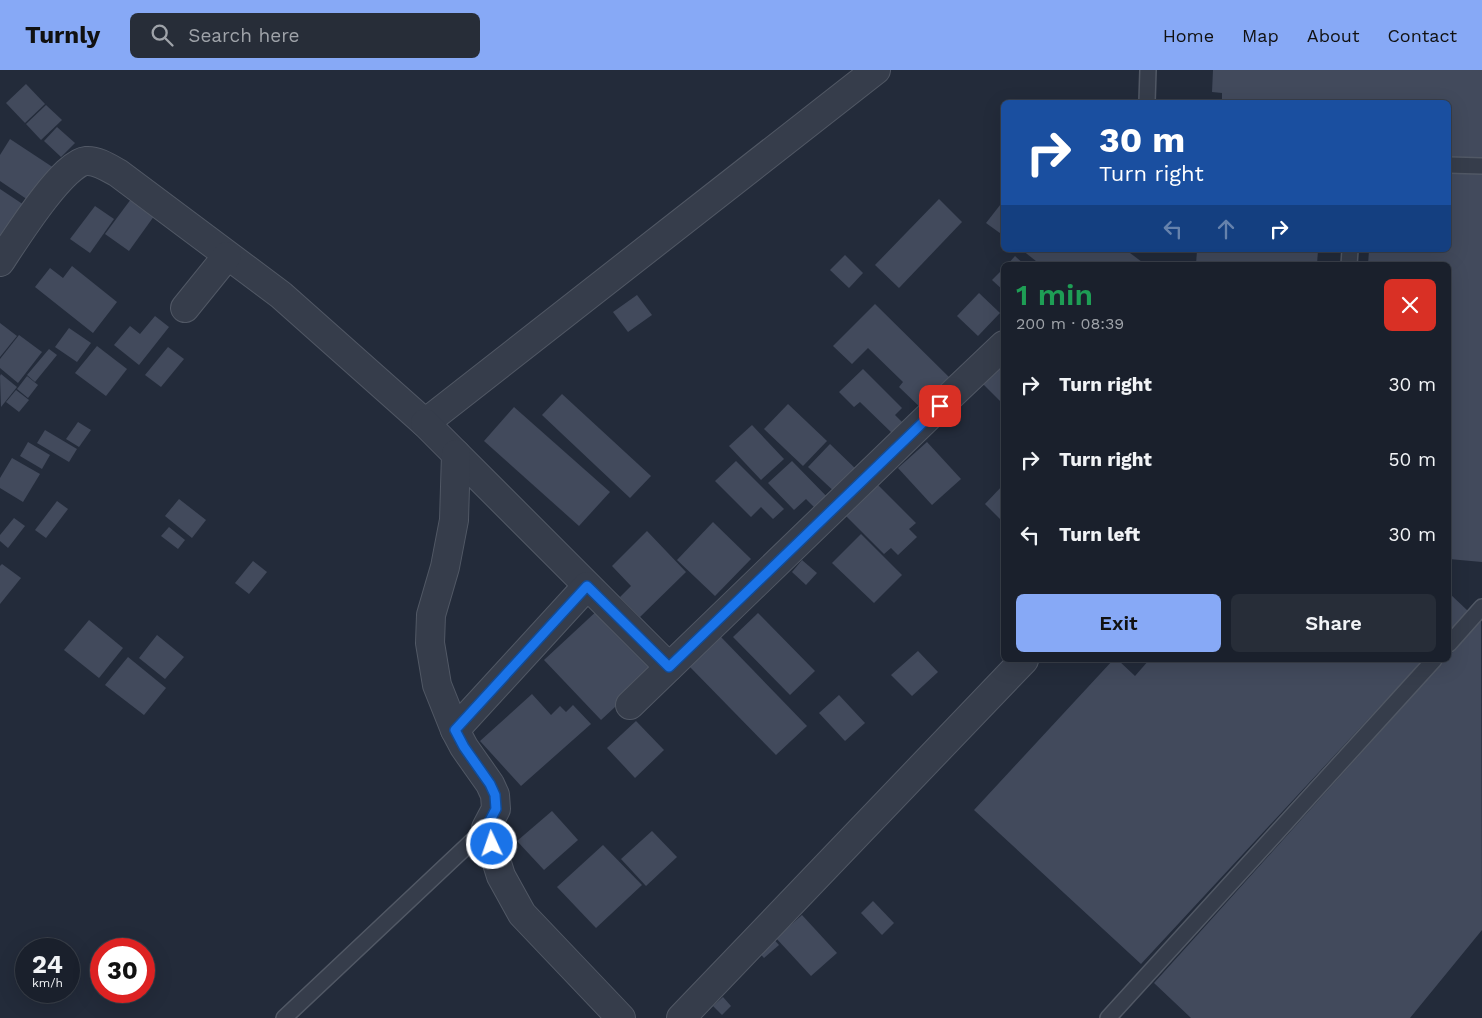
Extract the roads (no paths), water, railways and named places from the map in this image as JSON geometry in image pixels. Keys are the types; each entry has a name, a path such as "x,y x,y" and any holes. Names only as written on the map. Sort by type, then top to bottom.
{"street":[{"path":"425,423 876,70"},
{"path":"0,262 54,185 75,166 86,161 100,164 118,173 281,296 425,423 669,667"},
{"path":"185,308 227,256"},
{"path":"630,705 1001,348"},
{"path":"456,454 454,520 445,567 431,615 430,643 437,685 455,730 464,747 490,784 495,795 496,809 486,828 501,876 522,914 621,1018"},
{"path":"455,730 587,586"},
{"path":"681,1018 1022,662"}],"lane":[{"path":"1147,100 1148,70"},
{"path":"1451,165 1482,166"},
{"path":"1451,642 1482,607"},
{"path":"1108,1018 1432,662"},
{"path":"284,1018 486,828"}]}
